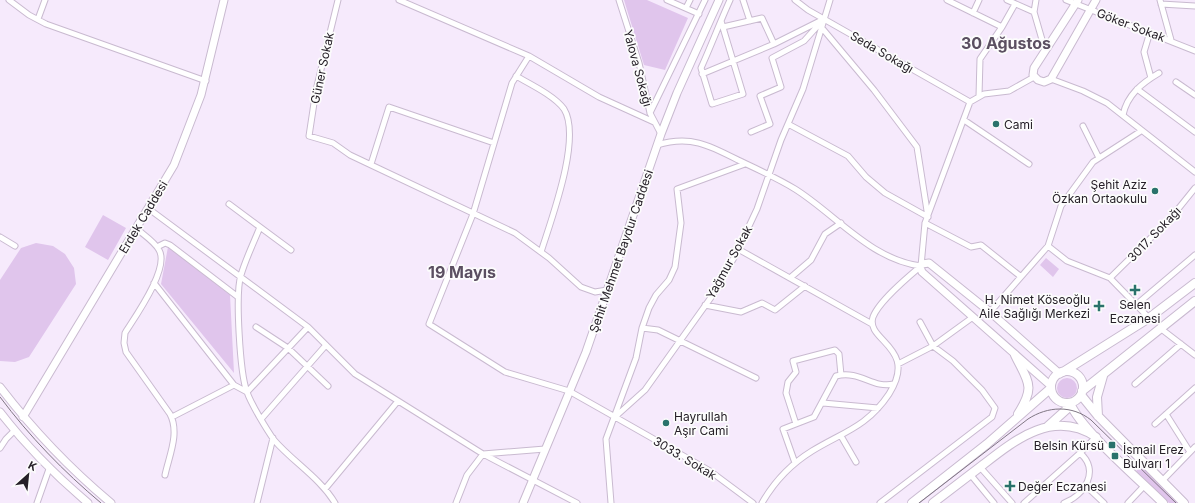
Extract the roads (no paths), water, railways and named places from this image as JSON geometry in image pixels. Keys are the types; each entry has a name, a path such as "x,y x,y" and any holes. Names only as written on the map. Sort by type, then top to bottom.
{"main road":[{"path":"1195,283 1149,318 1061,373 1053,380 1051,387 1053,394 1058,400 1070,403 1077,400 1082,393 1195,301"},
{"path":"1011,423 1027,399 1030,390 1029,383 1015,355"},
{"path":"1061,373 1070,372 1079,378 1082,384 1082,393 1098,416 1184,503"},
{"path":"1098,416 1097,397 1104,375"},
{"path":"912,503 1011,423 1051,387"},
{"path":"1046,428 1067,409 1070,403"},
{"path":"1070,403 1073,410 1096,437 1145,485 1158,501"},
{"path":"933,503 970,474 1022,437 1046,428 1063,426 1074,427 1096,437"}],"street":[{"path":"9,0 29,15 46,24 206,81"},
{"path":"38,19 45,0"},
{"name":"Erdek Caddesi","path":"23,417 68,339 149,209 179,154 206,81 224,0"},
{"name":"Güner Sokak","path":"338,0 316,90 309,136 333,142 350,155 372,164"},
{"path":"398,0 528,56 604,100 654,122"},
{"name":"Yalova Sokağı","path":"619,0 639,63 650,113 661,134"},
{"path":"667,0 699,14"},
{"path":"686,8 690,0"},
{"path":"650,113 705,0"},
{"name":"Şehit Mehmet Baydur Caddesi","path":"523,503 586,352 661,134 677,93 719,0"},
{"path":"721,21 744,94 712,104 701,68 721,21 730,0"},
{"path":"743,0 750,21"},
{"name":"Seda Sokağı","path":"795,0 824,19 970,102"},
{"name":"Yağmur Sokak","path":"611,503 606,439 615,416 645,390 705,305 738,249 770,176 781,140 808,75 830,0"},
{"path":"947,0 1002,27"},
{"path":"973,13 980,0"},
{"path":"1007,0 1034,12"},
{"path":"1036,0 1034,12 1045,50"},
{"name":"Göker Sokak","path":"1066,0 1077,2 1090,10 1171,40 1195,51"},
{"path":"1034,77 1042,82 1050,79 1096,0"},
{"path":"1034,77 1034,68 1077,2"},
{"path":"1171,40 1160,2 1195,6"},
{"path":"979,96 980,59 1002,27 1015,4"},
{"path":"723,27 762,18 774,44"},
{"path":"702,74 734,59 774,44 824,19"},
{"path":"751,132 770,124 760,96 781,87 772,58 804,41 824,19"},
{"path":"822,28 870,85 917,146 928,217"},
{"path":"1150,32 1144,52 1150,78"},
{"path":"473,214 512,83 528,56"},
{"path":"1123,115 1128,100 1137,89 1150,78 1159,73"},
{"path":"516,76 558,102 565,110 569,124 570,146 541,252"},
{"path":"921,269 926,223 970,102 979,96 1008,91 1034,77"},
{"path":"1050,79 1095,97 1123,115 1141,131 1195,172"},
{"path":"1176,82 1195,95"},
{"path":"1137,89 1195,132"},
{"path":"494,143 389,107 372,164 515,234 541,252 581,287 596,292 607,290"},
{"path":"964,120 1029,164"},
{"path":"788,124 848,156 866,176 885,193 928,217"},
{"path":"1083,126 1099,158"},
{"path":"990,312 1020,276 1048,246 1061,206 1093,162 1141,131"},
{"path":"657,145 676,141 701,143 795,189 889,256 921,269 1051,387"},
{"path":"615,416 636,358 642,328 651,303 669,280 675,267 681,223 677,189 745,164"},
{"name":"3017. Sokağı","path":"1110,278 1170,219 1195,188"},
{"path":"229,204 291,250"},
{"path":"149,209 308,327 355,374 483,454 577,503"},
{"name":"3033. Sokak","path":"473,214 429,324 505,372 569,391 615,416 710,471 753,503"},
{"path":"790,278 811,260 825,234 841,223"},
{"path":"926,223 971,247 981,245 1020,276"},
{"path":"260,227 240,276 238,297 243,369 247,392 273,438 293,460 325,489 335,503"},
{"path":"137,229 157,247 161,258 154,283 125,333 124,343 126,352 172,417 174,434 165,475"},
{"path":"0,237 15,246"},
{"path":"157,247 165,243 170,245 238,297"},
{"path":"1048,246 1067,261 1110,278 1149,318"},
{"path":"738,249 872,324 874,329 894,351 898,364 894,384 878,408 864,423 811,451 795,463 775,483 762,503"},
{"path":"1136,305 1195,255"},
{"path":"872,324 875,313 895,289 921,269 924,262 929,263 990,312 1061,373"},
{"path":"154,283 234,385 247,392"},
{"path":"705,305 742,312 762,303 776,310 805,286"},
{"path":"898,364 933,346 973,317"},
{"path":"880,503 994,414 994,406 982,390 953,361 933,346 920,322"},
{"path":"256,327 288,348 328,386"},
{"path":"247,392 308,327"},
{"path":"642,328 655,329 756,378"},
{"path":"1160,328 1195,355"},
{"path":"1135,384 1181,344"},
{"path":"262,418 326,345"},
{"path":"796,424 786,393 788,382 795,374 793,361 835,350 840,354 841,375"},
{"path":"795,463 782,429 814,417 823,403 836,376 859,376 881,385 894,384"},
{"path":"172,417 234,385"},
{"path":"0,388 23,417 74,472 111,503"},
{"path":"1155,424 1195,388"},
{"path":"325,489 398,401"},
{"path":"823,403 878,408"},
{"path":"0,412 14,431 49,469 88,503"},
{"path":"1166,414 1190,452"},
{"path":"0,448 14,431"},
{"path":"841,436 856,462"},
{"path":"1024,503 1096,437"},
{"path":"257,503 273,438"},
{"path":"1162,481 1195,447"},
{"path":"456,503 467,475 483,454 545,450"},
{"path":"1064,503 1071,500 1086,486 1090,475 1090,467 1086,459 1080,453"},
{"path":"980,467 1012,503"},
{"path":"37,503 49,469"},
{"path":"970,474 994,503"},
{"path":"1128,503 1145,485"},
{"path":"1086,486 1104,503"}],"tram line":[{"path":"0,397 23,426 48,453 73,479 101,503"},
{"path":"919,503 1028,419 1044,412 1060,409 1076,412 1091,420 1176,503"}],"place":[{"name":"Cami","path":"996,124"},
{"name":"Şehit Aziz Özkan Ortaokulu","path":"1155,191"},
{"name":"Selen Eczanesi","path":"1135,290"},
{"name":"H. Nimet Köseoğlu Aile Sağlığı Merkezi","path":"1099,306"},
{"name":"Hayrullah Aşır Cami","path":"666,423"},
{"name":"Belsin Kürsü","path":"1112,445"},
{"name":"İsmail Erez Bulvarı 1","path":"1115,456"},
{"name":"Değer Eczanesi","path":"1010,486"}],"district":[{"name":"30 Ağustos","path":"1006,43"},
{"name":"19 Mayıs","path":"462,272"}]}
